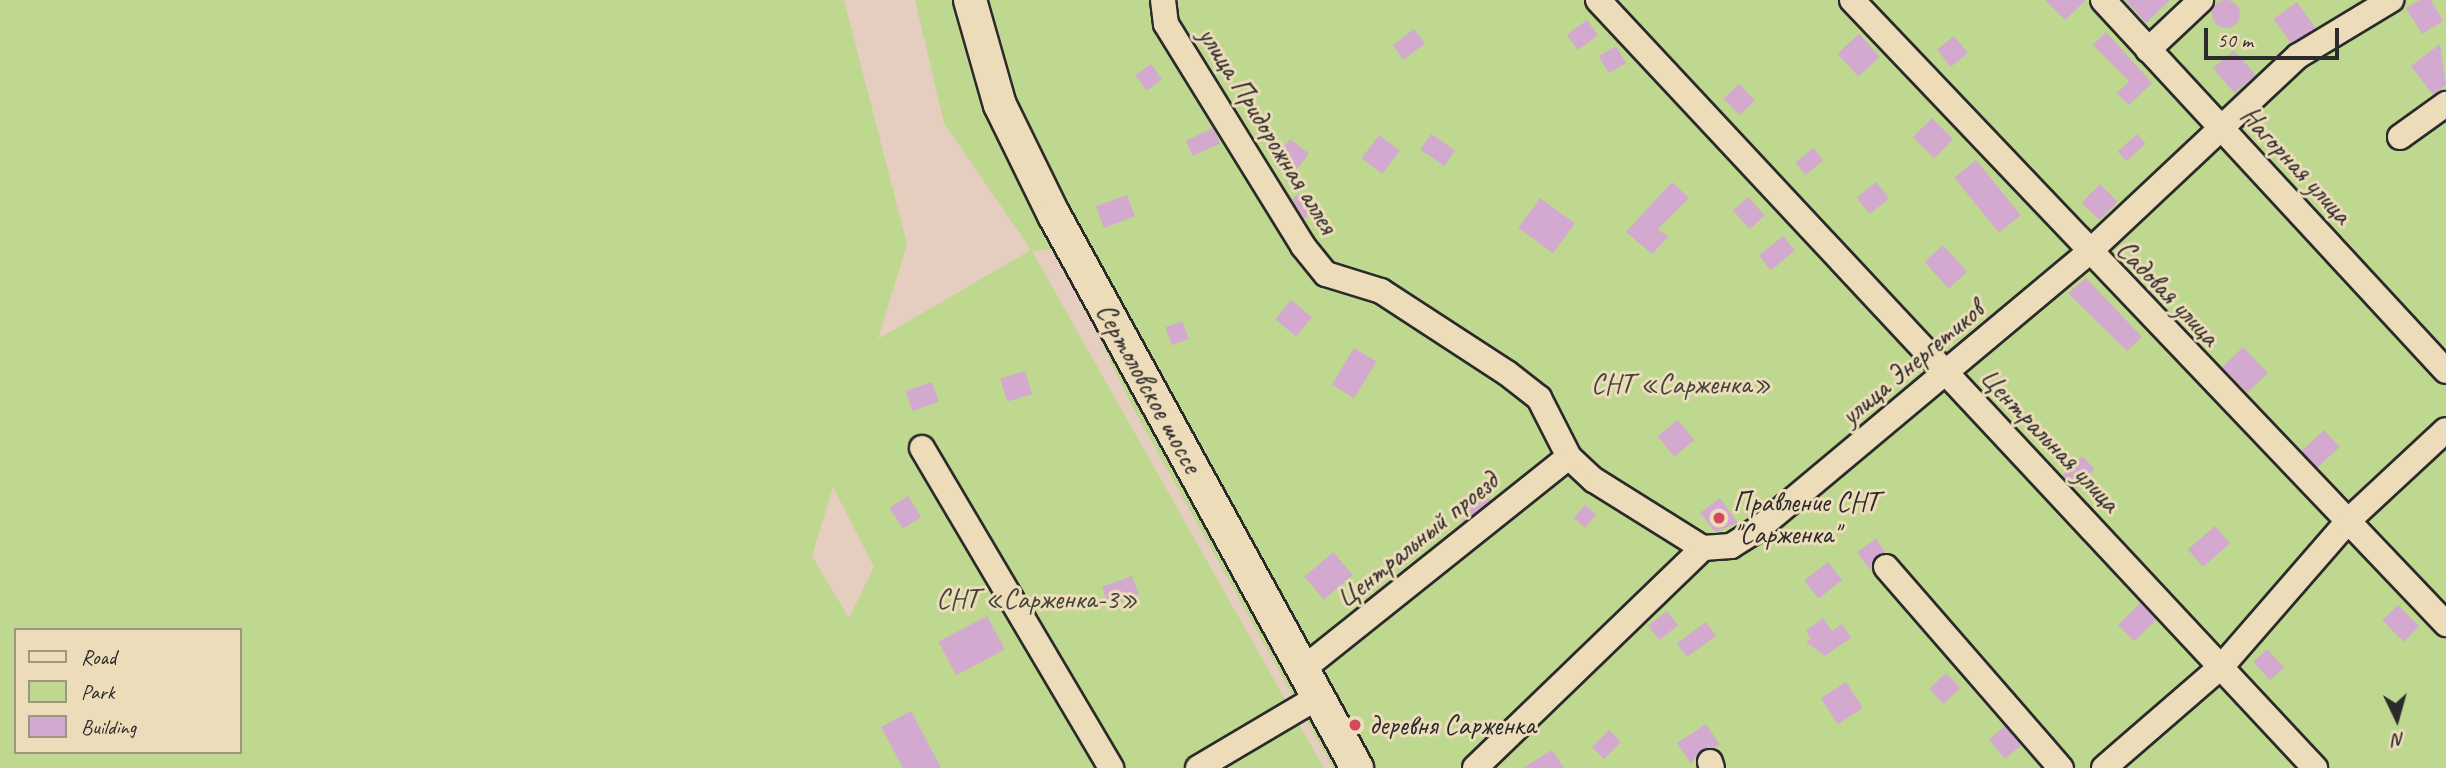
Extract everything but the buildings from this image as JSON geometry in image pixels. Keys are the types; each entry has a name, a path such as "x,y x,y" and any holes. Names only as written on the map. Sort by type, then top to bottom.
{"main road":[{"name":"Сертоловское шоссе","path":"970,0 1000,105 1357,768"}],"street":[{"name":"улица Придорожная аллея","path":"1163,0 1166,24 1303,246 1326,274 1381,290 1507,373 1539,397 1569,457 1594,480 1703,548"},
{"name":"Центральная улица","path":"1598,0 1946,375 2223,665 2315,768"},
{"name":"Садовая улица","path":"1852,0 2087,254 2349,520 2446,624"},
{"name":"Нагорная улица","path":"2102,0 2446,371"},
{"path":"2148,50 2201,0"},
{"name":"улица Энергетиков","path":"1703,548 1731,545 1758,529 1946,375 2087,254 2298,56 2390,0"},
{"path":"2400,137 2446,104"},
{"path":"2104,768 2223,665 2349,520 2446,430"},
{"path":"922,448 1111,768"},
{"name":"Центральный проезд","path":"1303,669 1569,457"},
{"path":"1475,768 1703,548"},
{"path":"1886,567 2061,768"},
{"path":"1199,768 1318,697"}],"green space":[{"path":"0,0 844,0 907,244 878,339 1031,250 944,123 915,0 2446,0 2446,768 1333,768 1132,406 1057,249 1032,251 1324,768 0,768","holes":["833,487 874,567 849,618 812,556"]}],"place":[{"name":"Правление СНТ \"Сарженка\"","path":"1719,518"},
{"name":"деревня Сарженка","path":"1355,725"}],"park label":[{"name":"СНТ «Сарженка»","path":"1681,384"},
{"name":"СНТ «Сарженка-3»","path":"1037,599"}]}
